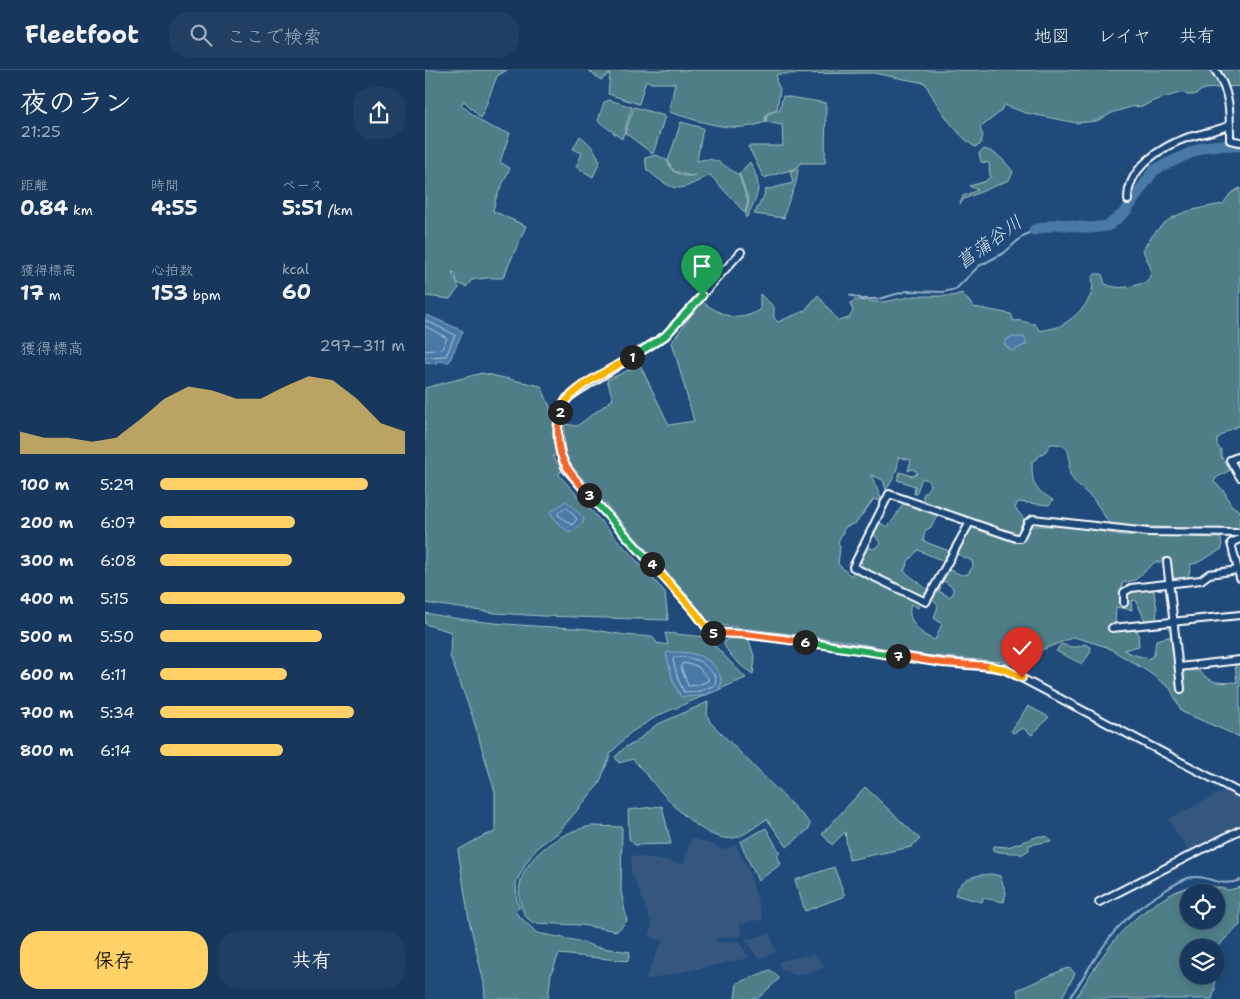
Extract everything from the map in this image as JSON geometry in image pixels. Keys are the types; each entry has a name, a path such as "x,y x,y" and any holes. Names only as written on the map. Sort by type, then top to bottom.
{"street":[{"path":"1215,70 1220,77 1229,101 1230,140 1240,142"},
{"path":"1128,200 1128,190 1133,178 1140,167 1155,155 1187,138 1230,125"},
{"path":"741,252 665,336 567,398 562,405 559,420 559,449 566,469 695,612 710,632 762,636 943,663 980,665 1004,669 1240,793"},
{"path":"1240,456 1230,460 1240,477"},
{"path":"970,522 926,602 853,567 889,494 970,522 1016,538 1020,538 1028,522 1033,519 1148,532 1240,533"},
{"path":"1228,533 1240,578"},
{"path":"1231,543 1240,539"},
{"path":"1167,562 1181,689"},
{"path":"1124,603 1126,589 1201,580 1209,574 1238,570"},
{"path":"1112,628 1240,615"},
{"path":"1179,667 1240,660"},
{"path":"1099,902 1240,830"}],"shaded area":[{"path":"1226,790 1240,798 1240,827 1192,851 1188,850 1169,821 1170,818"},
{"path":"691,838 712,844 722,850 736,844 749,872 763,919 740,924 742,935 740,936 716,938 717,943 735,941 740,943 749,958 645,980 663,939 655,940 649,936 652,925 631,870 631,857 635,856 684,864"},
{"path":"770,933 776,953 758,958 745,940"},
{"path":"814,954 825,967 799,975 793,975 780,969 779,961"}],"green space":[{"path":"425,70 507,70 497,76 481,118 464,101 461,105 489,126 510,133 500,162 510,168 496,198 493,211 526,226 503,278 472,280 466,287 458,283 455,273 452,272 459,288 450,299 425,296"},
{"path":"588,70 1240,70 1240,86 1204,89 1194,95 1187,95 1183,92 1153,101 1144,106 1131,107 1114,112 1097,121 1077,123 1026,113 1004,105 1000,112 980,128 983,136 980,145 975,147 953,127 925,83 873,73 777,74 776,81 780,89 777,109 766,114 765,122 753,126 729,127 704,123 669,112 675,83 651,83 646,80 639,104 608,94 610,73 601,80"},
{"path":"783,96 826,103 825,163 801,163 797,168 764,178 748,146 783,146 782,125 766,122 767,115 780,109"},
{"path":"609,100 632,107 622,139 598,121 604,102"},
{"path":"634,107 665,116 653,154 625,133"},
{"path":"681,122 703,128 697,161 714,160 739,175 748,202 745,213 710,175 690,185 677,188 671,187 647,170 645,158 656,155 667,160 672,168 668,161"},
{"path":"580,136 592,147 600,161 593,177 576,167 582,153 573,149"},
{"path":"984,149 993,152 1001,158 1013,172 1009,180 964,199 960,204 963,196 978,190 969,186 984,182 990,177 989,163 981,162 979,153"},
{"path":"750,162 757,178 758,190 751,209 747,217 745,217 749,201 739,173"},
{"path":"798,169 796,183 784,218 754,214 764,196 765,190 793,183 790,171"},
{"path":"1240,188 1240,425 1227,431 1217,439 1221,456 1230,470 1216,478 1214,482 1224,491 1231,505 1240,511 1239,527 1232,530 1112,525 1093,499 1072,479 1067,450 1065,447 1056,444 1050,444 1046,451 1032,462 1032,476 1035,485 1041,492 1053,500 1049,505 1018,502 1015,508 1024,519 1025,526 1069,526 1122,535 1221,538 1222,549 1197,563 1191,564 1188,579 1172,580 1171,562 1155,562 1135,580 1122,583 1121,604 1127,591 1153,587 1157,609 1156,622 1146,623 1136,600 1131,601 1132,610 1116,607 1115,625 1111,626 1110,630 1133,628 1138,632 1139,646 1124,650 1149,659 1154,655 1156,640 1172,636 1182,670 1199,671 1216,682 1237,682 1235,664 1240,662 1240,737 1182,712 1170,688 1147,671 1107,647 1074,637 1044,649 1019,656 1009,665 1004,662 922,655 839,640 710,624 695,604 570,464 565,452 564,424 577,426 613,399 607,380 640,365 669,425 694,421 672,342 701,301 723,314 736,317 760,310 760,294 774,307 774,318 778,322 804,311 818,295 838,321 849,318 853,311 850,303 855,300 883,302 914,296 953,296 962,293 974,307 1011,314 1014,321 1035,324 1040,331 1055,328 1072,318 1084,306 1091,293 1093,286 1092,278 1095,274 1102,274 1105,284 1116,287 1126,287 1147,282 1151,269 1143,250 1159,228 1167,221 1186,212 1223,204 1230,194","holes":["898,457 911,460 908,471 912,469 917,474 912,476 900,472 897,480 915,486 914,494 916,494 922,478 929,481 930,486 923,495 923,501 974,520 951,564 957,554 972,561 973,566 968,574 962,575 947,569 941,579 953,588 953,594 949,597 939,591 941,587 938,582 930,597 938,606 934,618 942,624 935,640 924,635 912,621 910,615 911,604 918,608 921,602 914,595 922,596 928,590 904,571 909,560 918,550 943,561 949,551 923,541 925,531 931,527 939,513 906,501 887,527 879,522 873,533 881,544 873,549 866,545 861,557 862,565 854,570 851,576 838,564 840,547 838,542 845,527 856,523 874,499 879,501 881,498 871,475 883,480 886,490 898,466"]},
{"path":"482,373 541,386 553,416 556,456 552,456 562,469 559,475 665,592 668,620 495,613 425,603 425,388"},
{"path":"425,613 481,622 585,629 633,636 652,636 657,643 668,645 665,633 706,637 746,678 659,715 630,733 611,753 599,784 558,833 539,846 526,863 516,883 517,902 520,907 515,912 537,933 579,941 596,947 630,952 628,961 559,954 551,974 548,999 485,999 484,983 469,920 458,850 483,836 495,832 495,792 472,715 450,656 451,632 425,624"},
{"path":"730,638 749,640 755,659 753,674 733,658 724,645 725,641"},
{"path":"1061,644 1078,647 1084,644 1091,647 1090,653 1082,664 1056,651"},
{"path":"708,702 707,714 710,722 810,823 809,829 787,847 767,819 737,837 724,838 709,833 679,811 633,759 619,763 615,757 625,747 633,744 656,725"},
{"path":"1028,706 1049,717 1032,735 1023,728 1013,733 1011,731"},
{"path":"865,787 920,839 911,847 849,860 845,832 832,845 822,834"},
{"path":"662,806 671,844 635,845 629,839 628,810"},
{"path":"593,826 622,827 621,891 627,921 617,931 581,925 534,923 527,918 521,905 519,890 522,876 530,863 552,842 566,834"},
{"path":"766,828 780,853 777,855 781,864 758,881 740,842"},
{"path":"1039,836 1048,837 1051,841 1029,845 1029,850 1021,855 1019,853 993,850 994,846 1008,847"},
{"path":"834,867 845,896 805,911 795,880"},
{"path":"992,874 1000,876 1006,892 1004,902 983,898 982,902 955,895 961,884 969,878"},
{"path":"1240,887 1240,925 1225,939 1180,939 1180,984 1215,984 1212,999 1075,999 1112,943 1134,919 1180,890 1180,929 1225,929 1225,889"},
{"path":"1067,968 1071,969 1075,974 1061,999 1019,999 1017,990"},
{"path":"770,970 779,979 757,999 735,999 737,983"}],"water":[{"path":"427,315 463,331 449,362 437,361 436,364 425,362 425,319"},
{"path":"1024,337 1027,344 1012,351 1004,344 1007,339"},
{"path":"566,501 584,518 583,523 570,533 558,523 550,512"},
{"path":"666,653 695,654 708,660 718,672 722,681 719,690 701,696 681,697 673,681"}],"waterway":[{"name":"菖蒲谷川","path":"1034,230 1058,224 1089,228 1108,226 1126,211 1154,170 1203,147 1221,145 1240,146"},
{"name":"菖蒲谷川","path":"850,295 862,299 879,299 907,291 943,292 956,289 979,266 1004,253 1023,236 1034,230"},
{"path":"1069,999 1108,940 1144,904 1188,878 1201,877 1226,883 1240,880"}],"route":[{"path":"702,296 665,336 567,398 560,411 558,437 559,449 566,469 695,612 710,632 770,637 943,663 980,665 1004,669 1022,678"}]}
